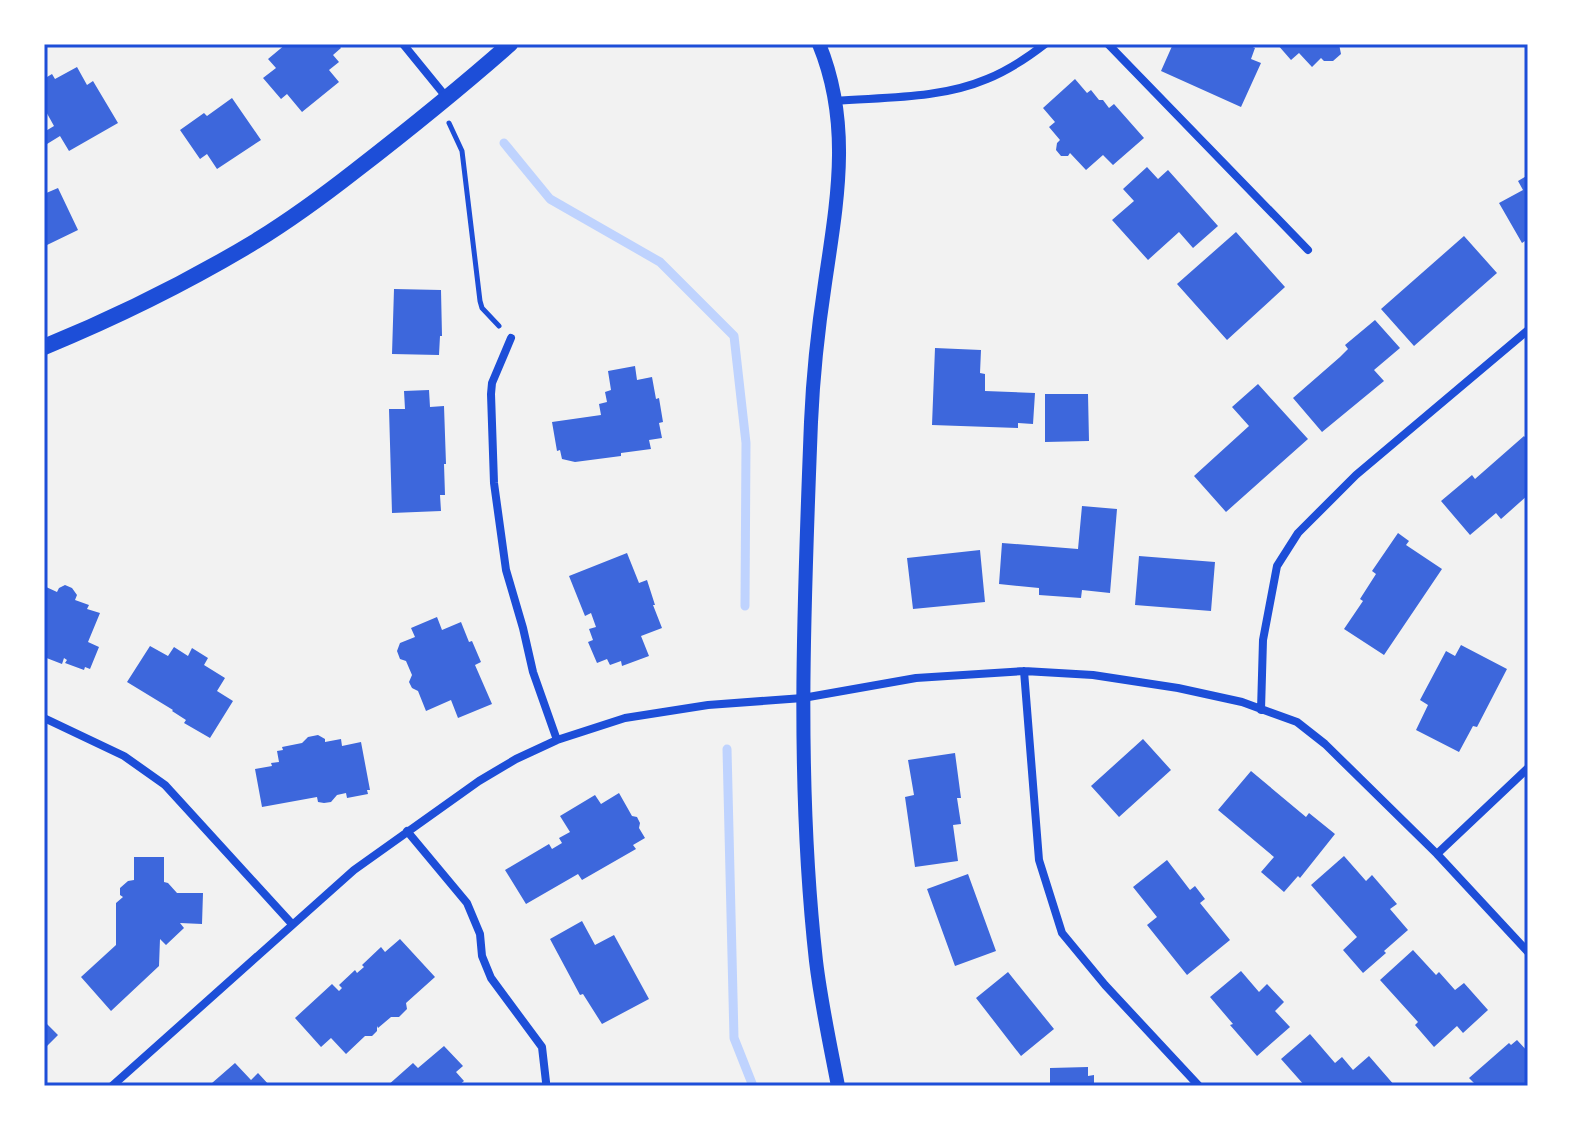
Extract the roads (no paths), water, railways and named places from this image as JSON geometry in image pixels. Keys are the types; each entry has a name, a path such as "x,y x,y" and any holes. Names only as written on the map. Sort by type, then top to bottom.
{"main road":[{"path":"44,347 179,284 258,240 330,190 444,101 510,44"}],"street":[{"path":"403,44 444,101"},
{"path":"819,44 835,101 840,174 821,313 812,417 803,698 805,812 816,963 838,1086"},
{"path":"835,101 960,89 1019,64 1045,44"},
{"path":"1108,44 1308,250"},
{"path":"1261,710 1263,640 1277,566 1298,533 1356,475 1528,330"},
{"path":"511,338 492,383 494,483 506,570 533,672 557,740"},
{"path":"1024,671 1039,860 1062,933 1105,985 1199,1086"},
{"path":"112,1086 354,870 479,781 516,759 557,740 625,718 708,705 803,698 916,678 1024,671 1093,675 1242,702 1297,722 1325,744 1437,854 1528,952"},
{"path":"44,718 124,756 165,785 292,924"},
{"path":"1437,854 1528,768"},
{"path":"407,831 467,903 480,934 482,956 491,978 542,1047 546,1082"}],"waterway":[{"path":"504,143 550,199 660,262 734,336 746,443 745,606"},
{"path":"727,749 734,1038 753,1086"}]}
